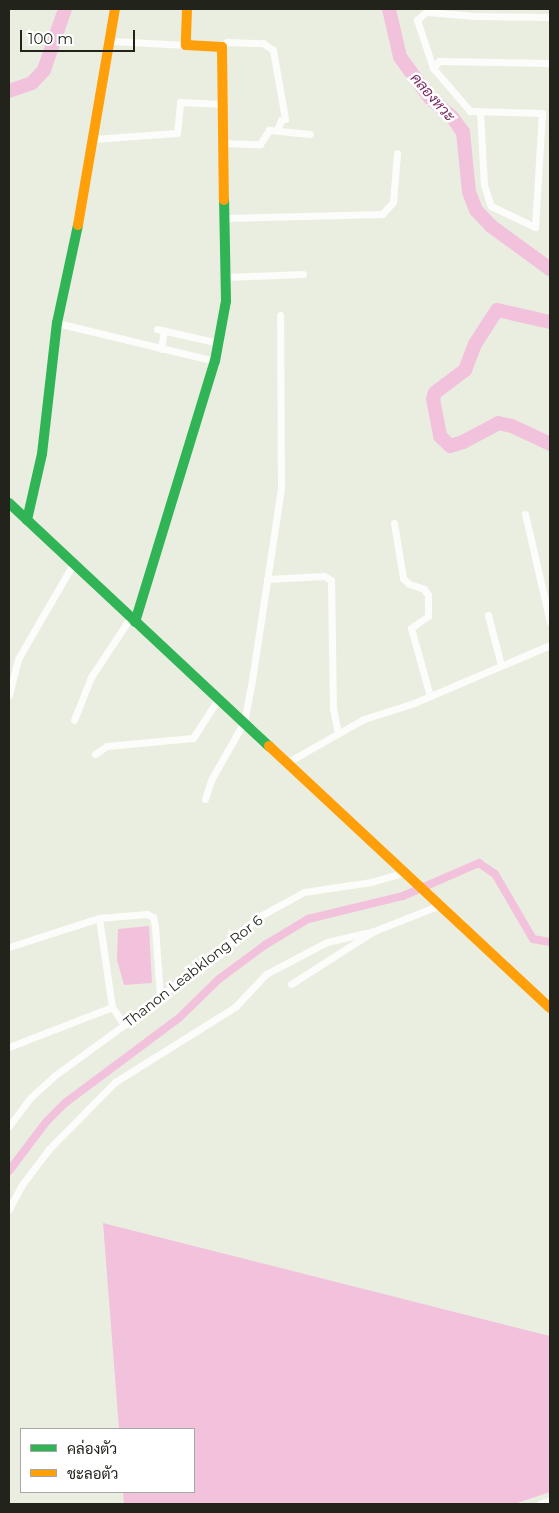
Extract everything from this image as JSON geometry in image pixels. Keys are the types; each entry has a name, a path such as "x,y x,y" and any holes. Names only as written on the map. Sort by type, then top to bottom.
{"street":[{"path":"26,520 42,454 57,323 94,139 115,9"},
{"path":"186,45 187,9"},
{"path":"480,112 484,185 492,206 536,227 542,113 470,111 433,68 417,20 426,12 475,16 550,17"},
{"path":"111,41 222,47"},
{"path":"74,720 91,676 132,620 215,361 225,312 222,47 227,42 263,44 272,48 277,62 285,119 281,120 277,130"},
{"path":"433,68 439,61 550,63"},
{"path":"94,139 177,133 180,102 222,104"},
{"path":"223,143 260,144 266,131 277,130 310,134"},
{"path":"225,218 382,214 393,202 397,153"},
{"path":"226,277 303,274"},
{"path":"206,799 211,780 244,722 281,488 280,316"},
{"path":"57,323 215,361"},
{"path":"161,349 161,329 219,343"},
{"path":"9,503 286,763 407,872 550,1008"},
{"path":"525,514 550,622"},
{"path":"394,522 403,578 411,585 424,589 428,595 428,616 411,628 430,696"},
{"path":"9,695 18,659 73,564"},
{"path":"267,578 324,576 331,580 333,708 338,733"},
{"path":"488,615 501,665"},
{"path":"286,763 364,719 430,696 550,645"},
{"path":"95,754 107,746 193,738 218,699"},
{"name":"Thanon Leabklong Ror 6","path":"9,1126 31,1097 54,1076 124,1025 262,915 304,892 371,882 407,872"},
{"path":"291,984 374,932 440,905"},
{"path":"9,946 99,918 147,914 153,917 160,996"},
{"path":"99,918 112,1007 124,1025"},
{"path":"9,1209 21,1186 49,1149 115,1082 235,1007 266,974 327,942 374,932"},
{"path":"9,1047 112,1007"},
{"path":"540,1504 550,1500"}],"shaded area":[{"path":"149,926 152,983 124,985 117,960 118,929"},
{"path":"103,1223 550,1336 550,1492 514,1504 124,1504 123,1493 195,1493 195,1428 119,1428"}],"waterway":[{"name":"คลองหวะ","path":"9,91 32,83 44,70 65,9"},
{"name":"คลองหวะ","path":"389,9 400,57 430,98 452,117 463,132 469,192 476,210 491,226 550,269"},
{"name":"คลองหวะ","path":"550,322 497,310 475,344 465,370 435,393 433,399 440,436 450,446 463,442 498,423 512,426 550,444"},
{"path":"9,1171 46,1122 65,1103 179,1018 219,979 265,945 308,919 403,896 479,863 495,874 533,939 550,942"}],"traffic: fast":[{"path":"135,622 215,361 226,301 224,200"},
{"path":"27,520 42,454 57,323 78,225"},
{"path":"9,503 269,746"}],"traffic: slow":[{"path":"78,225 115,9"},
{"path":"187,9 186,45 222,47 224,200"},
{"path":"269,746 550,1008"}]}
